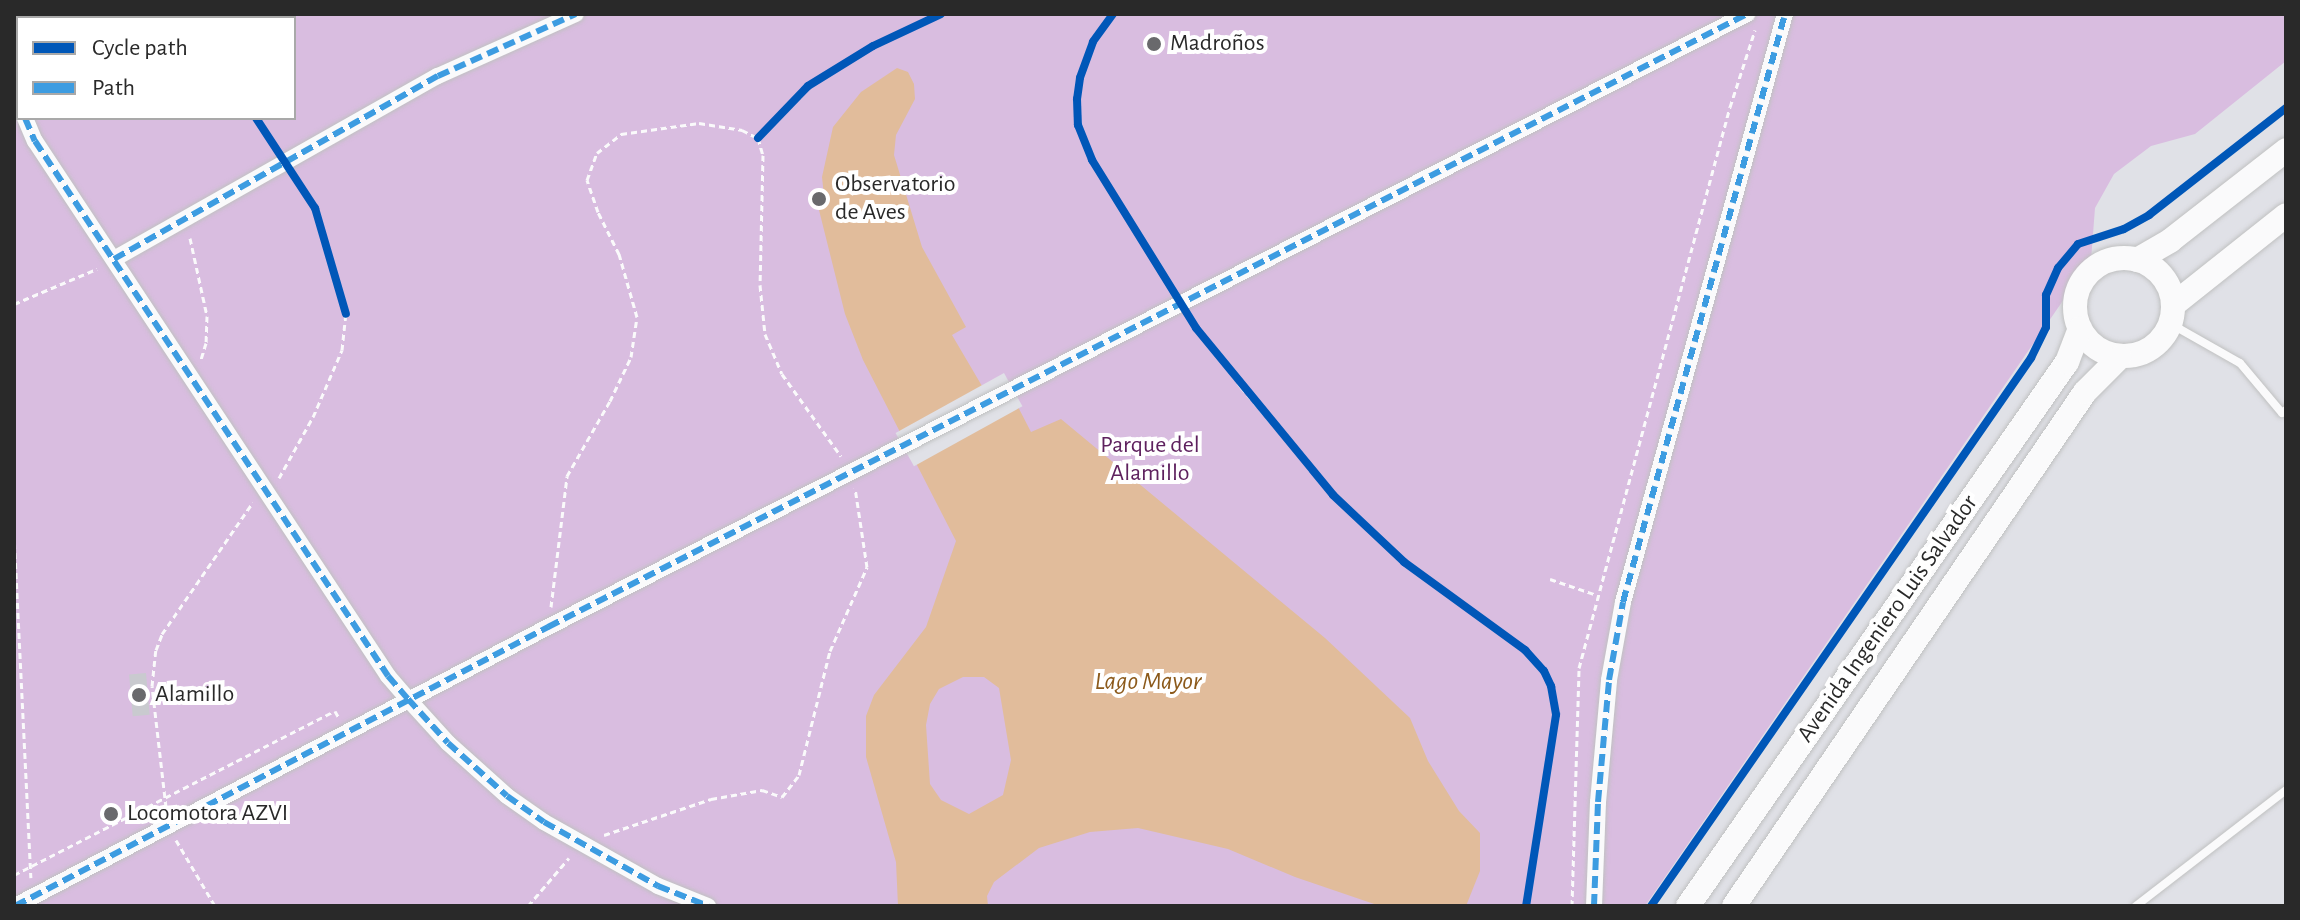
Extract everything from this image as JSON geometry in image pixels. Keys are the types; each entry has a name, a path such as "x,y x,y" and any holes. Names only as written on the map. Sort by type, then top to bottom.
{"street":[{"path":"114,259 438,76 576,14"},
{"path":"15,906 408,699 1747,14"},
{"path":"1594,906 1606,710 1623,602 1785,14"},
{"path":"26,120 35,141 195,379 388,676 448,743 507,796 581,844 658,886 708,906"},
{"path":"2286,150 2171,240 2137,260 2106,262 2092,270 2076,297 2080,328 2097,347 2120,357 2151,349 2172,314 2286,215"},
{"path":"2137,260 2162,277 2172,314"},
{"name":"Avenida Ingeniero Luis Salvador","path":"1688,906 2067,362 2080,328"},
{"name":"Avenida Ingeniero Luis Salvador","path":"1734,906 2085,392 2120,357"}],"lane":[{"path":"2172,314 2240,363 2282,413 2286,410"},
{"path":"2136,906 2286,790"}],"path":[{"path":"758,138 808,86 873,46 941,14"},
{"path":"1113,14 1093,42 1080,78 1078,125 1092,160 1181,303 1241,387 1333,495 1404,562 1525,650 1544,671 1556,700 1556,715 1526,906"},
{"path":"215,906 167,825 153,698 156,650 162,634 245,509 279,478 313,417 342,350 346,314 315,208 257,120"},
{"path":"528,906 581,844 711,799 762,790 782,797 799,775 830,651 867,567 852,471 782,374 765,334 760,285 763,155 758,138 742,130 685,124 621,134 597,153 587,180 598,212 619,254 637,317 631,357 567,476 548,627"},
{"path":"183,219 207,316 206,343 195,379"},
{"path":"14,304 87,275 114,259"},
{"path":"14,533 32,897"},
{"path":"1550,579 1623,602"},
{"path":"14,875 335,711"}],"green space":[{"name":"Parque del Alamillo","path":"14,14 2286,14 2286,61 2195,134 2151,146 2114,174 2095,208 2091,260 1645,906 14,906"}],"water":[{"name":"Lago Mayor","path":"897,68 908,72 914,84 915,99 896,135 894,155 922,247 966,327 952,335 982,386 1002,376 1031,432 1061,419 1325,638 1410,718 1428,761 1459,811 1480,833 1480,871 1466,906 1380,906 1295,877 1228,849 1138,828 1090,832 1039,848 994,882 987,896 988,906 898,906 896,862 866,757 866,716 874,695 926,627 956,541 863,360 845,314 818,206 825,205 822,177 833,127 861,92","holes":["963,677 984,677 999,688 1011,760 1003,795 969,814 941,800 930,784 926,725 930,704 939,689"]}],"pier":[{"path":"1004,373 1022,406 914,466 896,433"}],"building":[{"name":"Alamillo","path":"146,673 150,715 133,716 129,674"}],"marked path":[{"path":"114,259 438,76 576,14"},
{"path":"15,906 548,627 1747,14"},
{"path":"1594,906 1598,802 1609,680 1623,602 1785,14"},
{"path":"14,95 16,100"},
{"path":"26,120 35,141 388,676 448,743 507,796 544,822 658,886 708,906"}],"cycle path":[{"path":"758,138 808,86 873,46 941,14"},
{"path":"1113,14 1093,42 1080,78 1078,125 1092,160 1196,328 1333,495 1404,562 1525,650 1544,671 1551,686 1556,715 1526,906"},
{"path":"1651,906 2031,358 2046,327 2046,295 2058,268 2078,244 2124,229 2149,215 2286,108"},
{"path":"257,120 315,208 346,314"}],"place":[{"name":"Madroños","path":"1154,44"},
{"name":"Observatorio de Aves","path":"819,199"},
{"name":"Alamillo","path":"139,695"},
{"name":"Locomotora AZVI","path":"111,814"}]}
